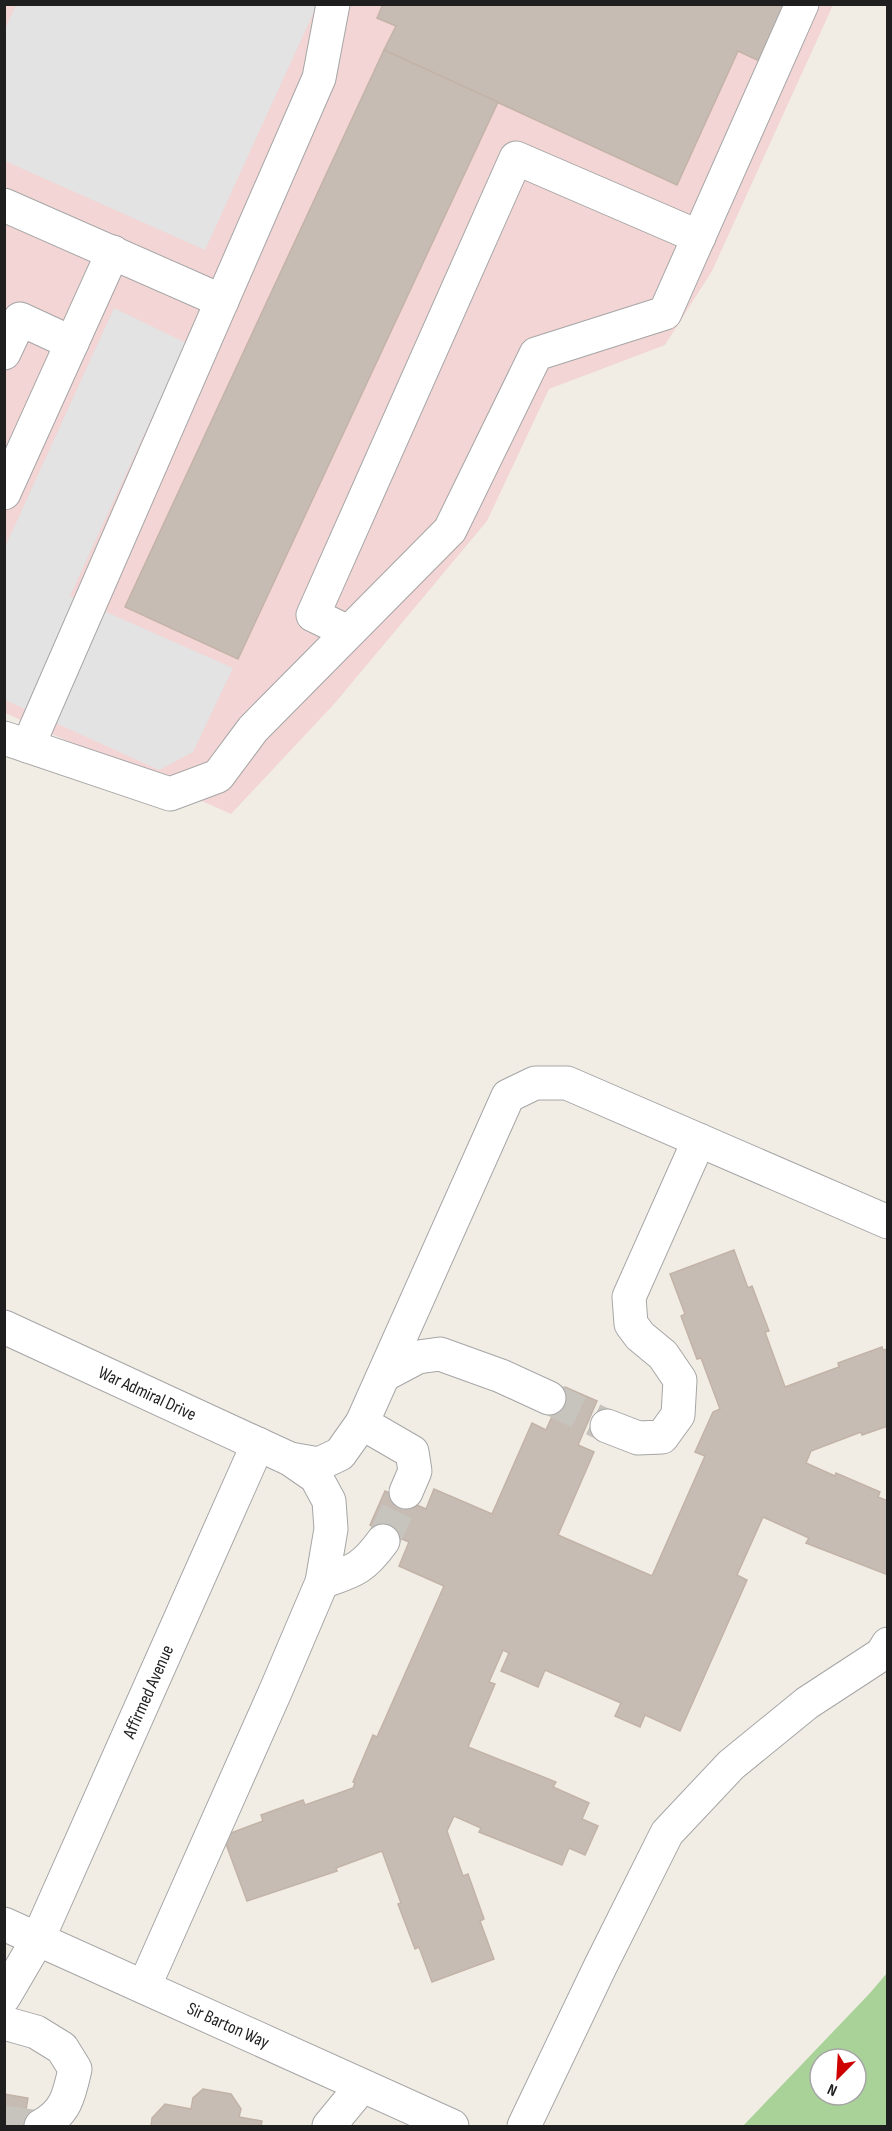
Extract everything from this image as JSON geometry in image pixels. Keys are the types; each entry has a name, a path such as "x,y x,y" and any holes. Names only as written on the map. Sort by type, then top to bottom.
{"street":[{"path":"333,4 319,78 222,302 16,742 171,794 218,776 253,729 450,530 536,354 665,313 802,4"},
{"path":"348,632 313,615 516,158 699,237"},
{"path":"4,205 222,302"},
{"path":"4,493 113,252"},
{"path":"4,352 12,310 72,343"},
{"path":"290,1459 319,1464 340,1454 362,1423 508,1096 535,1083 567,1083 888,1222"},
{"path":"607,1426 638,1438 662,1437 678,1415 680,1380 663,1355 640,1336 631,1324 629,1298 699,1140"},
{"name":"War Admiral Drive","path":"4,1327 290,1459"},
{"path":"384,1375 418,1357 440,1354 501,1376 549,1398"},
{"path":"362,1423 412,1452 415,1471 406,1492"},
{"name":"Affirmed Avenue","path":"4,1997 38,1940 258,1444"},
{"path":"144,1987 322,1582 331,1529 329,1501 316,1477 290,1459"},
{"path":"322,1582 351,1572 369,1561 383,1541"},
{"path":"524,2127 600,1967 668,1833 731,1765 807,1703 882,1654 888,1644"},
{"name":"Sir Barton Way","path":"4,1924 452,2127"},
{"path":"4,2023 36,2032 62,2048 75,2069 69,2096 56,2118 40,2127"},
{"path":"329,2127 362,2086"}],"shaded area":[{"path":"5,5 833,5 712,271 665,345 549,389 487,521 335,703 231,814 5,713"},
{"path":"16,5 317,5 205,250 5,161 5,30"},
{"path":"114,308 186,343 70,596 233,668 193,752 159,770 5,700 5,547"}],"green space":[{"path":"887,1973 887,2126 743,2126 808,2058 808,2107 868,2107 868,2047 818,2047"}],"building":[{"path":"383,4 794,4 766,64 738,51 677,185 384,50 396,26 377,18"},
{"path":"384,50 498,102 238,659 125,607"},
{"path":"734,1250 748,1288 752,1286 769,1331 765,1332 785,1387 839,1367 838,1363 882,1347 883,1350 888,1349 888,1426 862,1435 861,1432 811,1451 806,1463 880,1492 878,1497 888,1501 888,1575 806,1543 809,1538 763,1517 737,1575 747,1580 680,1731 645,1715 640,1727 615,1716 621,1703 545,1670 538,1687 501,1671 509,1653 503,1650 489,1682 495,1684 468,1747 556,1782 553,1787 589,1803 582,1819 598,1826 585,1855 569,1848 562,1865 479,1832 481,1828 454,1816 447,1831 463,1876 468,1874 484,1919 480,1921 494,1959 432,1982 419,1947 415,1949 382,1851 336,1868 337,1871 247,1901 223,1836 263,1821 261,1815 303,1800 305,1805 353,1788 355,1783 353,1782 373,1735 377,1737 444,1586 399,1566 409,1542 370,1525 385,1491 426,1509 434,1489 492,1514 532,1423 546,1430 565,1387 597,1401 578,1445 594,1452 558,1535 652,1576 705,1456 695,1452 713,1412 720,1409 701,1358 697,1359 681,1316 685,1314 670,1274"},
{"path":"203,2089 231,2094 241,2109 239,2117 262,2121 261,2126 151,2126 152,2118 165,2104 191,2109 193,2098"},
{"path":"4,2094 28,2098 23,2126 4,2126"}],"tunnel":[{"path":"549,1398 607,1426"},
{"path":"383,1541 406,1492"},
{"path":"4,2122 33,2126"}]}
